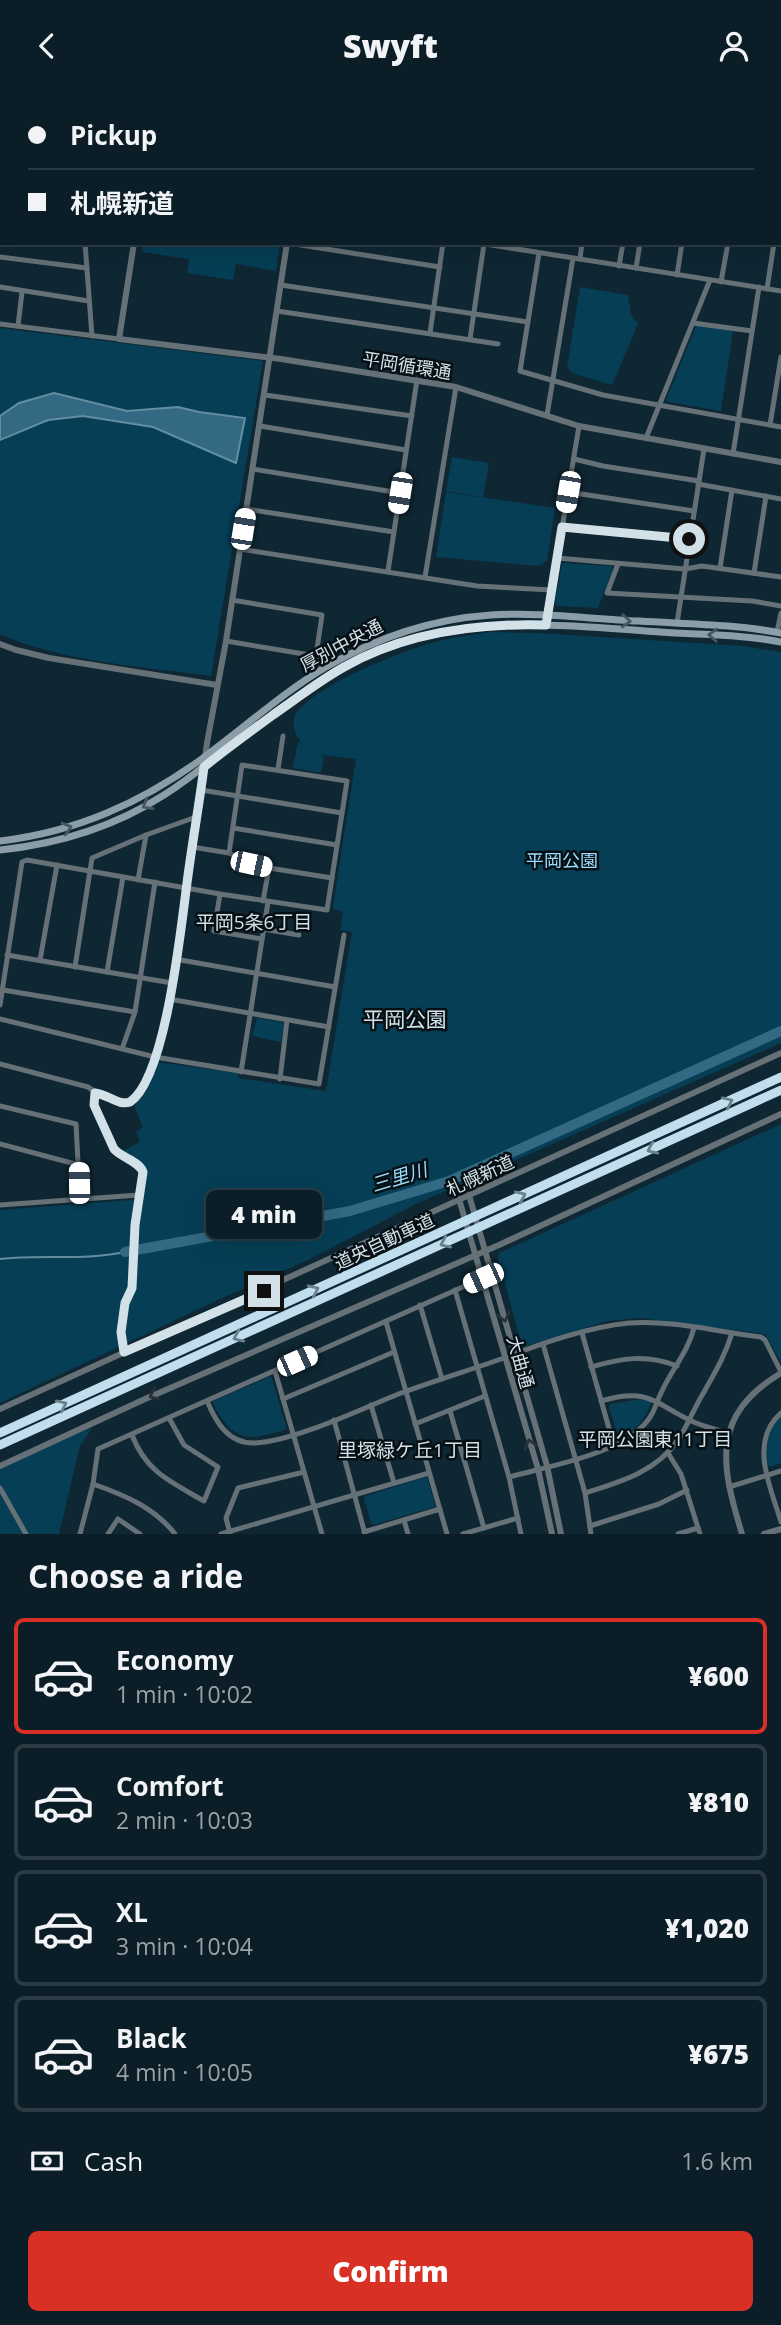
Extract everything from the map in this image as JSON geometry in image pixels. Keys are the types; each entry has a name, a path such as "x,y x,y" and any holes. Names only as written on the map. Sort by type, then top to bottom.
{"highway":[{"name":"道央自動車道","path":"0,1433 781,1077"},
{"name":"道央自動車道","path":"0,1445 781,1090"}],"main road":[{"name":"厚別中央通","path":"0,841 56,832 106,815 163,786 323,669 377,641 439,623 491,615 781,642"},
{"name":"厚別中央通","path":"0,850 60,841 136,811 163,796 344,667 410,640 458,629 547,620 677,623 779,633"}],"street":[{"path":"85,245 92,336"},
{"path":"0,324 119,339 134,245"},
{"path":"0,1064 88,1087 95,1093 106,1094 125,1104 134,1100 142,1089 155,1058 166,1020 205,757 226,641 288,245"},
{"path":"301,245 439,267"},
{"path":"430,333 443,245"},
{"path":"470,339 482,245"},
{"path":"488,245 781,291"},
{"path":"538,245 520,370 603,395 781,427"},
{"path":"547,415 576,259 581,245"},
{"path":"620,266 623,245"},
{"path":"636,268 640,245"},
{"path":"677,275 682,245"},
{"path":"721,282 728,245"},
{"path":"767,289 774,247 781,252"},
{"path":"0,257 87,268"},
{"path":"646,438 710,280"},
{"path":"281,285 528,322"},
{"path":"0,287 89,301"},
{"path":"733,454 759,287"},
{"path":"18,326 22,292"},
{"path":"277,311 498,344"},
{"path":"693,323 752,331"},
{"name":"平岡循環通","path":"119,339 270,357 456,387 579,426 781,462"},
{"path":"770,425 781,357"},
{"path":"387,571 418,380"},
{"path":"425,577 456,387"},
{"path":"265,395 412,416"},
{"path":"260,426 406,450"},
{"path":"547,620 579,426"},
{"path":"677,623 704,449"},
{"path":"574,459 781,499"},
{"path":"253,469 400,493"},
{"path":"720,568 732,490"},
{"path":"568,492 694,512"},
{"path":"754,573 766,496"},
{"path":"246,509 394,532"},
{"path":"562,527 689,539"},
{"path":"240,549 477,586 552,590"},
{"path":"557,558 685,569 702,566 781,577"},
{"path":"618,564 607,593 752,601 781,607"},
{"path":"232,600 322,615 316,656 323,669"},
{"path":"779,633 781,613"},
{"path":"226,641 316,656"},
{"path":"0,644 49,658 217,685"},
{"path":"278,769 283,736"},
{"path":"0,1005 22,862 27,860 327,910 347,781 242,765 229,853"},
{"path":"201,790 342,813"},
{"path":"75,967 92,858 197,817"},
{"path":"233,828 337,845"},
{"path":"138,880 146,835"},
{"path":"192,847 229,853 251,864 269,868 332,878"},
{"path":"40,960 57,865"},
{"path":"241,1072 263,929 269,868"},
{"path":"107,972 123,877"},
{"path":"122,1049 135,1012 155,882"},
{"path":"219,894 214,931 261,939"},
{"path":"263,929 299,935"},
{"path":"0,1019 155,1058 320,1084 344,935"},
{"path":"7,955 172,983"},
{"path":"175,959 335,987"},
{"path":"3,990 135,1012"},
{"path":"169,999 329,1027"},
{"path":"280,1079 288,1020"},
{"name":"札幌新道","path":"0,1409 264,1291 781,1053"},
{"path":"95,1093 94,1105 114,1149 142,1167 143,1172 134,1238 132,1288 125,1303 121,1332 124,1352"},
{"path":"0,1106 76,1124 80,1201"},
{"path":"0,1466 486,1251 781,1114"},
{"path":"0,1144 79,1165"},
{"path":"0,1205 139,1195"},
{"name":"大曲通","path":"469,1195 547,1467 561,1534"},
{"name":"大曲通","path":"459,1199 538,1469 552,1534"},
{"path":"80,1534 93,1484 98,1449 483,1278"},
{"path":"455,1290 509,1477 521,1534"},
{"path":"420,1305 442,1379"},
{"path":"386,1322 447,1534"},
{"path":"207,1401 220,1427 229,1435 256,1443 334,1420 514,1352 629,1323 694,1328 765,1340 781,1373 750,1396 737,1412 728,1433 725,1457 729,1487 742,1534"},
{"path":"509,1477 576,1459 633,1437 649,1419 689,1347 694,1328"},
{"path":"582,1333 614,1446"},
{"path":"585,1493 642,1473 668,1453 679,1439 726,1356 732,1333"},
{"path":"543,1344 585,1493 591,1534"},
{"path":"283,1399 394,1352"},
{"path":"592,1367 622,1358 645,1357 677,1366"},
{"path":"275,1371 321,1534"},
{"path":"601,1401 638,1395 658,1400 689,1419 728,1433"},
{"path":"415,1424 485,1397"},
{"path":"371,1405 394,1483"},
{"path":"450,1411 484,1528"},
{"path":"781,1413 768,1429 763,1442 764,1462 778,1502 781,1522"},
{"path":"132,1435 149,1465 165,1478 204,1501 218,1467 184,1445 169,1418"},
{"path":"334,1420 365,1533 439,1509"},
{"path":"668,1453 687,1490 699,1531 678,1534"},
{"path":"729,1487 781,1471"},
{"path":"230,1533 226,1518 238,1488 304,1472"},
{"path":"221,1534 429,1473"},
{"path":"93,1484 126,1496 150,1510 175,1534"},
{"path":"0,1488 26,1534"},
{"path":"590,1526 659,1504 687,1490"},
{"path":"463,1534 518,1518"},
{"path":"108,1534 118,1519 140,1534"},
{"path":"404,1520 408,1534"},
{"path":"764,1534 781,1529"}],"green space":[{"path":"143,245 280,245 276,271 236,264 233,280 187,273 189,259 142,252"},
{"path":"580,287 628,295 631,314 638,324 612,385 572,373 567,367"},
{"path":"698,325 733,330 721,411 666,400"},
{"path":"0,328 263,361 211,676 76,657 0,634"},
{"path":"452,457 489,463 483,497 446,491"},
{"path":"446,492 555,508 547,561 538,566 436,557"},
{"path":"562,563 612,566 598,608 557,606 555,603"},
{"name":"平岡公園","path":"489,632 742,646 781,652 781,1043 416,1204 310,1259 0,1403 0,1210 142,1199 146,1179 144,1166 121,1152 140,1142 136,1132 143,1127 134,1106 144,1093 157,1062 238,1073 238,1078 326,1091 352,932 340,930 343,912 333,909 333,906 356,759 321,755 324,757 321,773 293,768 298,741 302,744 295,733 294,719 301,708 315,696 357,672 435,642"},
{"path":"257,1018 282,1022 284,1025 281,1042 252,1036"},
{"path":"781,1124 781,1362 765,1334 640,1318 608,1321 526,1346 521,1341 498,1259 499,1253"},
{"path":"271,1376 287,1429 252,1437 235,1432 221,1417 213,1401"},
{"path":"641,1399 651,1402 643,1419 630,1432 618,1436 609,1407 611,1404"},
{"path":"781,1415 781,1463 770,1467 767,1465 768,1438"},
{"path":"92,1428 80,1446 59,1534 0,1534 0,1469 64,1438"},
{"path":"427,1477 434,1507 373,1525 371,1523 365,1496"}],"shaded area":[{"path":"54,393 127,411 178,407 245,418 236,463 153,427 83,416 48,420 0,440 0,416 19,403"}],"waterway":[{"name":"三里川","path":"125,1252 350,1211 449,1181 781,1031"},
{"name":"三里川","path":"0,1259 94,1256 125,1252"}],"district":[{"name":"平岡5条6丁目","path":"254,922"},
{"name":"平岡公園","path":"405,1019"},
{"name":"平岡公園東11丁目","path":"655,1439"},
{"name":"里塚緑ケ丘1丁目","path":"410,1450"}],"route":[{"path":"264,1291 124,1352 121,1332 125,1303 132,1288 135,1225 143,1172 142,1167 114,1149 94,1105 95,1093 106,1094 125,1104 134,1100 140,1093 155,1058 166,1020 204,767 311,688 344,667 381,650 458,629 510,624 546,625 562,527 689,539"}]}
